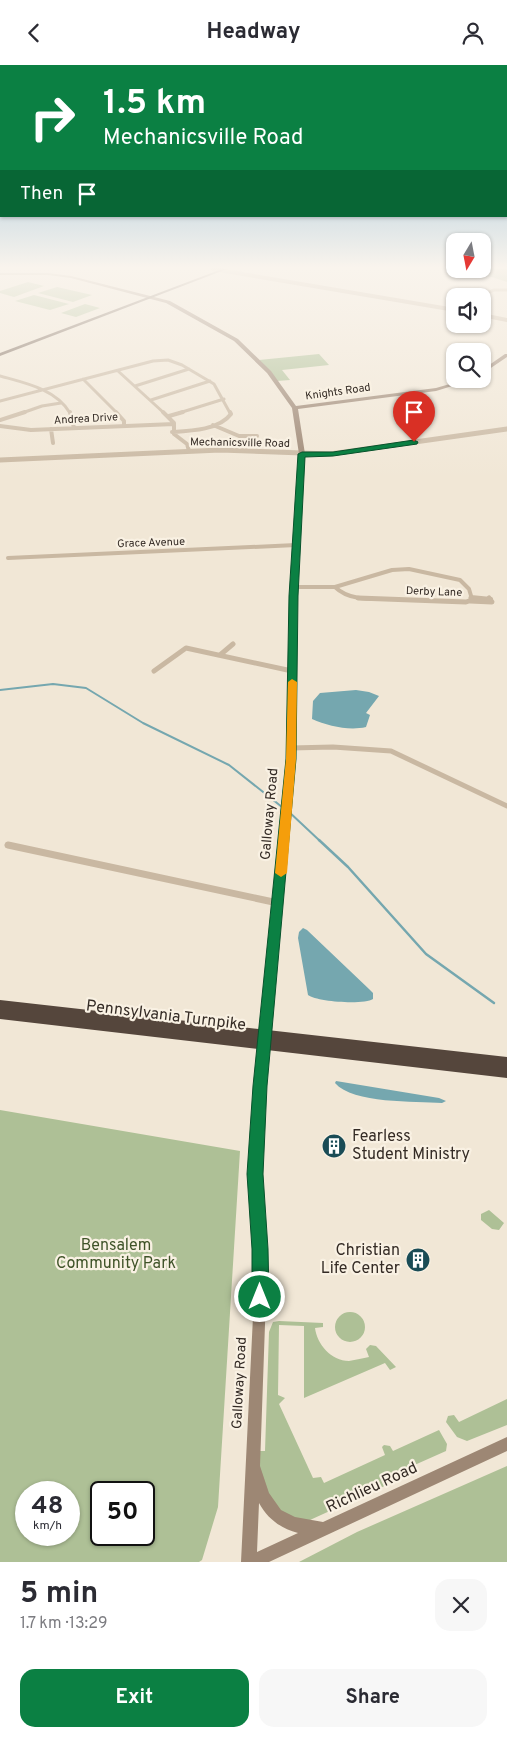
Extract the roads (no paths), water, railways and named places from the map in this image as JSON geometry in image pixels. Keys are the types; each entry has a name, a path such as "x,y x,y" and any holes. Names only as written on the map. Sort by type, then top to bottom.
{"highway":[{"name":"Pennsylvania Turnpike","path":"0,1005 507,1063"},
{"name":"Pennsylvania Turnpike","path":"0,1014 507,1072"}],"main road":[{"path":"0,355 42,339"},
{"name":"Galloway Road","path":"236,339 269,372 295,408 302,454 294,587 292,749 260,1086 255,1174 260,1249 260,1297 252,1462 250,1562"},
{"path":"491,367 507,355"},
{"name":"Knights Road","path":"295,408 446,386"},
{"name":"Richlieu Road","path":"250,1562 326,1529 507,1444"},
{"path":"252,1462 261,1497 270,1510 292,1525 326,1529"}],"street":[{"path":"0,401 160,360 174,361 210,381 224,399 231,412 231,416 213,425 172,432"},
{"path":"135,385 189,369"},
{"path":"118,371 169,416 174,424 172,432"},
{"path":"0,376 51,392 72,415 74,428"},
{"path":"83,379 121,417 124,421 124,426"},
{"path":"151,400 210,381"},
{"path":"169,416 224,399"},
{"path":"0,420 42,406 61,403"},
{"name":"Andrea Drive","path":"0,426 25,430 174,424"},
{"path":"213,425 239,436 257,436"},
{"path":"50,429 50,438 53,443"},
{"name":"Mechanicsville Road","path":"0,460 226,450 333,454 507,429"},
{"path":"172,432 173,435 187,444 190,451"},
{"name":"Grace Avenue","path":"8,558 296,545"},
{"name":"Derby Lane","path":"294,587 335,587 392,571 413,569 460,580 469,589 470,599 358,598 340,593 335,587"},
{"path":"220,655 233,643"},
{"path":"154,671 186,648 292,671"},
{"path":"292,749 341,748 391,751 507,806"},
{"path":"8,845 278,903"}],"water":[{"path":"356,690 379,696 366,713 370,715 366,727 339,727 312,719 313,701 320,693"},
{"path":"303,928 373,993 373,999 360,1002 340,1002 308,995 298,938 299,932"},
{"path":"336,1081 439,1098 446,1101 442,1103 370,1098 344,1090 335,1083"}],"waterway":[{"path":"0,690 53,684 86,688 143,723 229,765 282,807"},
{"path":"288,811 320,841"},
{"path":"319,840 348,867 426,954 494,1003"}],"place":[{"name":"Fearless Student Ministry","path":"334,1146"},
{"name":"Christian Life Center","path":"418,1260"}],"park label":[{"name":"Bensalem Community Park","path":"116,1255"}]}
